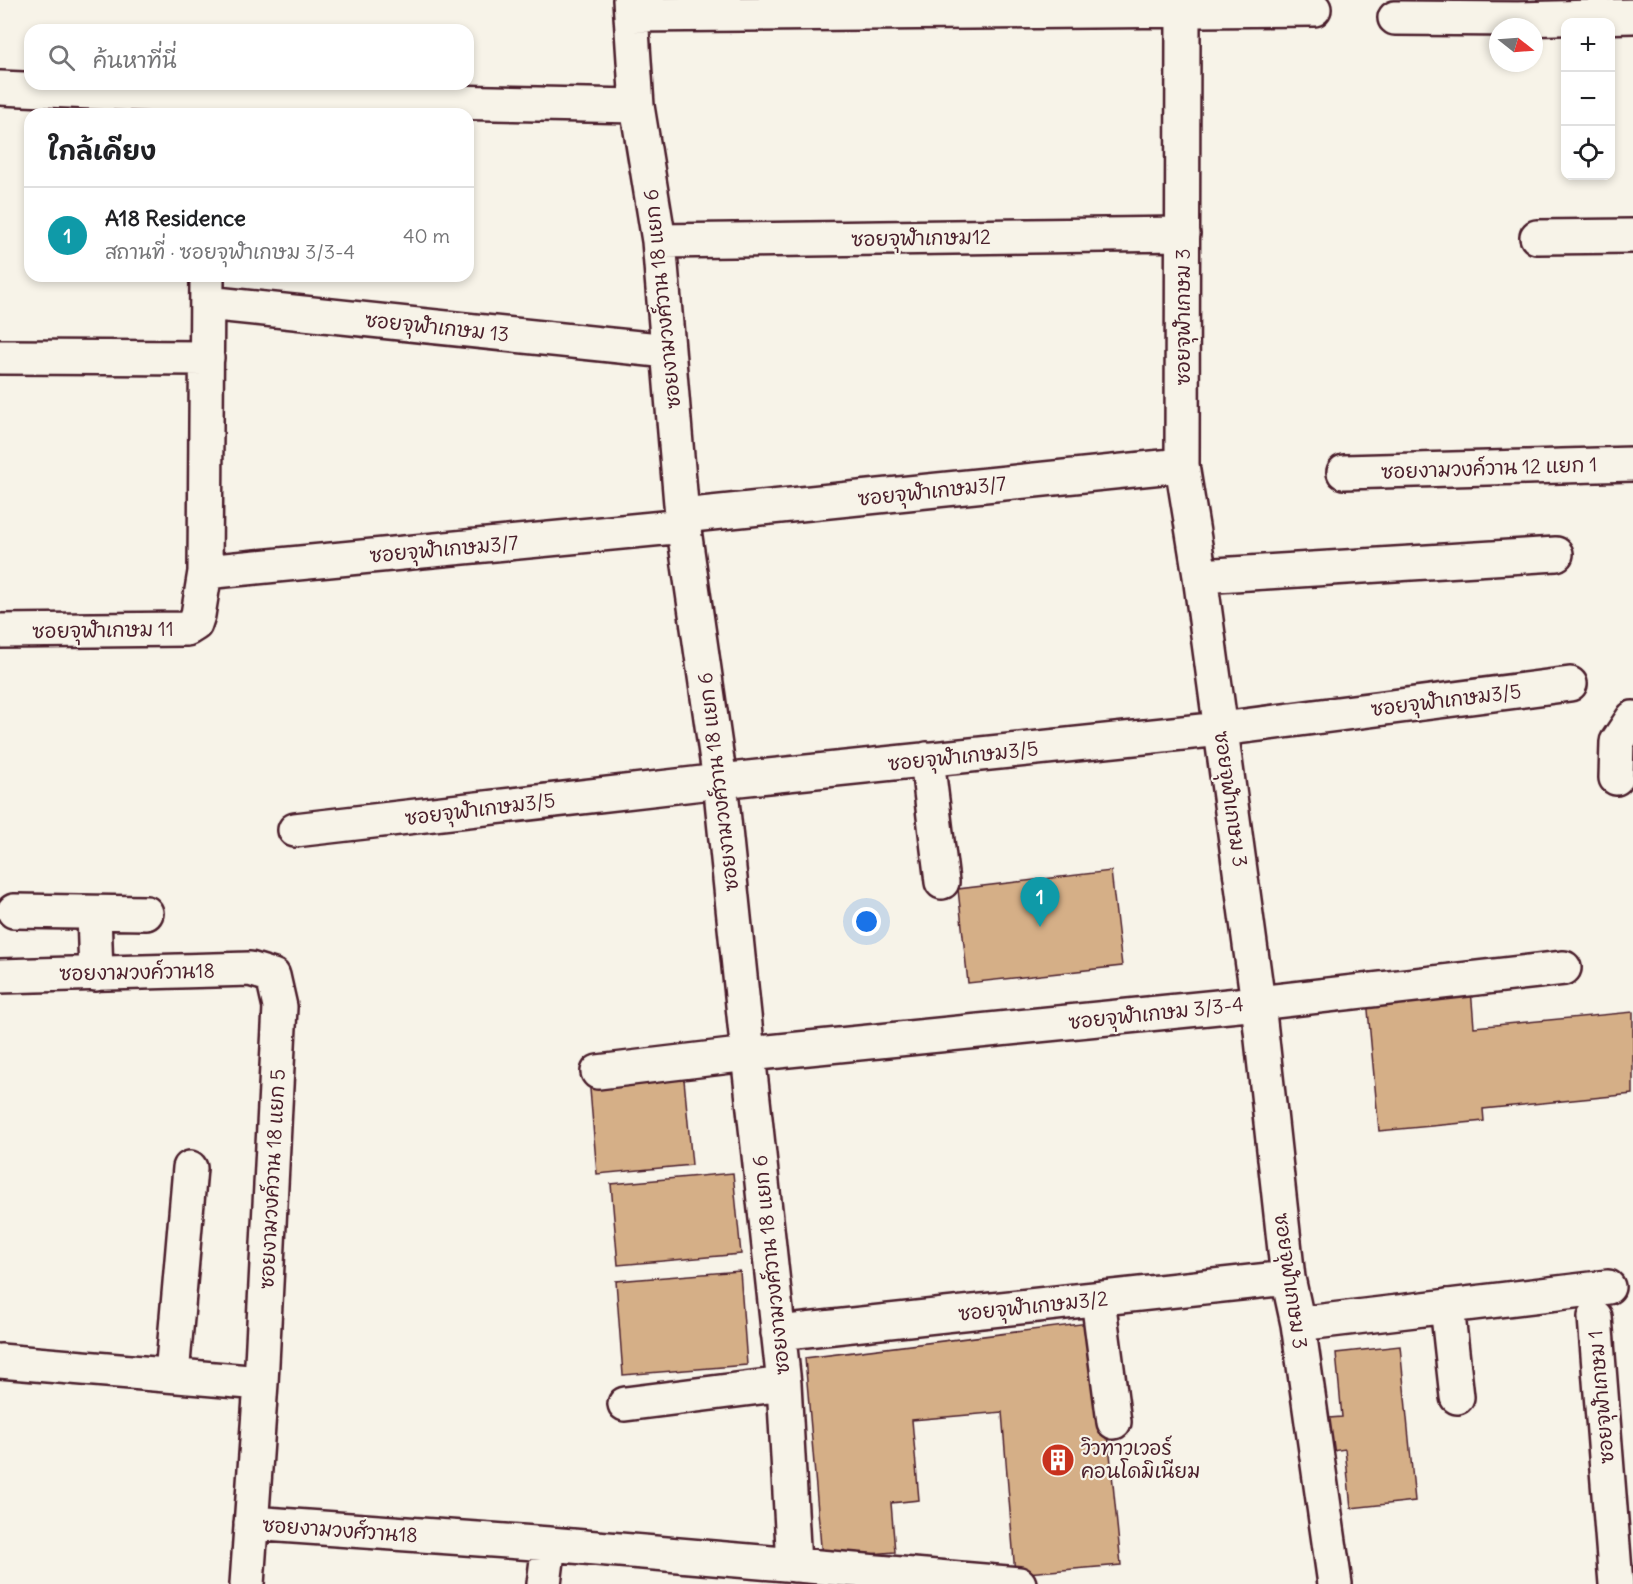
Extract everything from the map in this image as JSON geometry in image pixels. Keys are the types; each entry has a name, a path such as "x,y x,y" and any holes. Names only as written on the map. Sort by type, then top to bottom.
{"street":[{"path":"630,7 1183,11 1314,9"},
{"name":"ซอยงามวงศ์วาน 18 แยก 6","path":"630,7 637,106 659,241 683,521 720,781 784,1383 794,1565"},
{"path":"1395,18 1517,9 1633,16"},
{"name":"ซอยจุฬาเกษม 3","path":"1183,11 1182,465 1200,576 1258,1003 1288,1278 1298,1324 1335,1584"},
{"path":"0,88 106,103 208,106 637,106"},
{"name":"ซอยจุฬาเกษม12","path":"659,241 1183,234"},
{"path":"1537,237 1633,236"},
{"path":"205,572 207,290"},
{"name":"ซอยจุฬาเกษม 13","path":"207,290 668,351"},
{"path":"0,357 207,358"},
{"name":"ซอยงามวงค์วาน 12 แยก 1","path":"1344,472 1633,464"},
{"name":"ซอยจุฬาเกษม3/7","path":"205,572 1182,465"},
{"path":"1200,576 1556,554"},
{"name":"ซอยจุฬาเกษม 11","path":"0,631 187,629 195,624 198,615 205,572"},
{"name":"ซอยจุฬาเกษม3/5","path":"295,830 720,781 1221,729 1570,684"},
{"path":"1616,778 1617,742 1633,718"},
{"path":"927,759 942,882"},
{"path":"14,911 146,913"},
{"path":"94,913 96,974"},
{"name":"ซอยจุฬาเกษม 3/3-4","path":"598,1072 748,1054 1258,1003 1564,968"},
{"name":"ซอยงามวงค์วาน18","path":"0,975 250,969 273,976"},
{"name":"ซอยงามวงค์วาน 18 แยก 5","path":"261,1383 280,1007 273,976"},
{"path":"172,1375 190,1168"},
{"name":"ซอยจุฬาเกษม3/2","path":"778,1333 1288,1278"},
{"path":"1298,1324 1608,1287"},
{"path":"1098,1299 1114,1422"},
{"path":"1447,1306 1457,1397"},
{"name":"ซอยจุฬาเกษม 1","path":"1595,1317 1616,1584"},
{"path":"0,1361 261,1383"},
{"name":"ซอยงามวงศ์วาน18","path":"261,1383 251,1523 549,1544 794,1565 871,1578 1019,1584"},
{"path":"625,1404 784,1383"},
{"path":"247,1584 251,1523"},
{"path":"544,1584 549,1544"}],"building":[{"path":"1111,871 1122,966 968,983 958,889"},
{"path":"1471,989 1474,1027 1633,1012 1633,1094 1483,1109 1484,1121 1379,1131 1367,999"},
{"path":"683,1069 692,1165 597,1174 589,1077"},
{"path":"733,1173 741,1254 618,1265 611,1184"},
{"path":"740,1271 747,1365 623,1375 616,1281"},
{"name":"วิวทาวเวอร์ คอนโดมิเนียม","path":"1097,1322 1121,1565 1015,1574 1002,1412 912,1420 919,1500 891,1503 895,1552 822,1558 805,1358"},
{"path":"1400,1346 1415,1501 1351,1508 1345,1449 1332,1451 1329,1418 1342,1417 1336,1353"}],"place":[{"name":"A18 Residence","path":"1040,927"},
{"name":"วิวทาวเวอร์ คอนโดมิเนียม","path":"1058,1460"}]}
